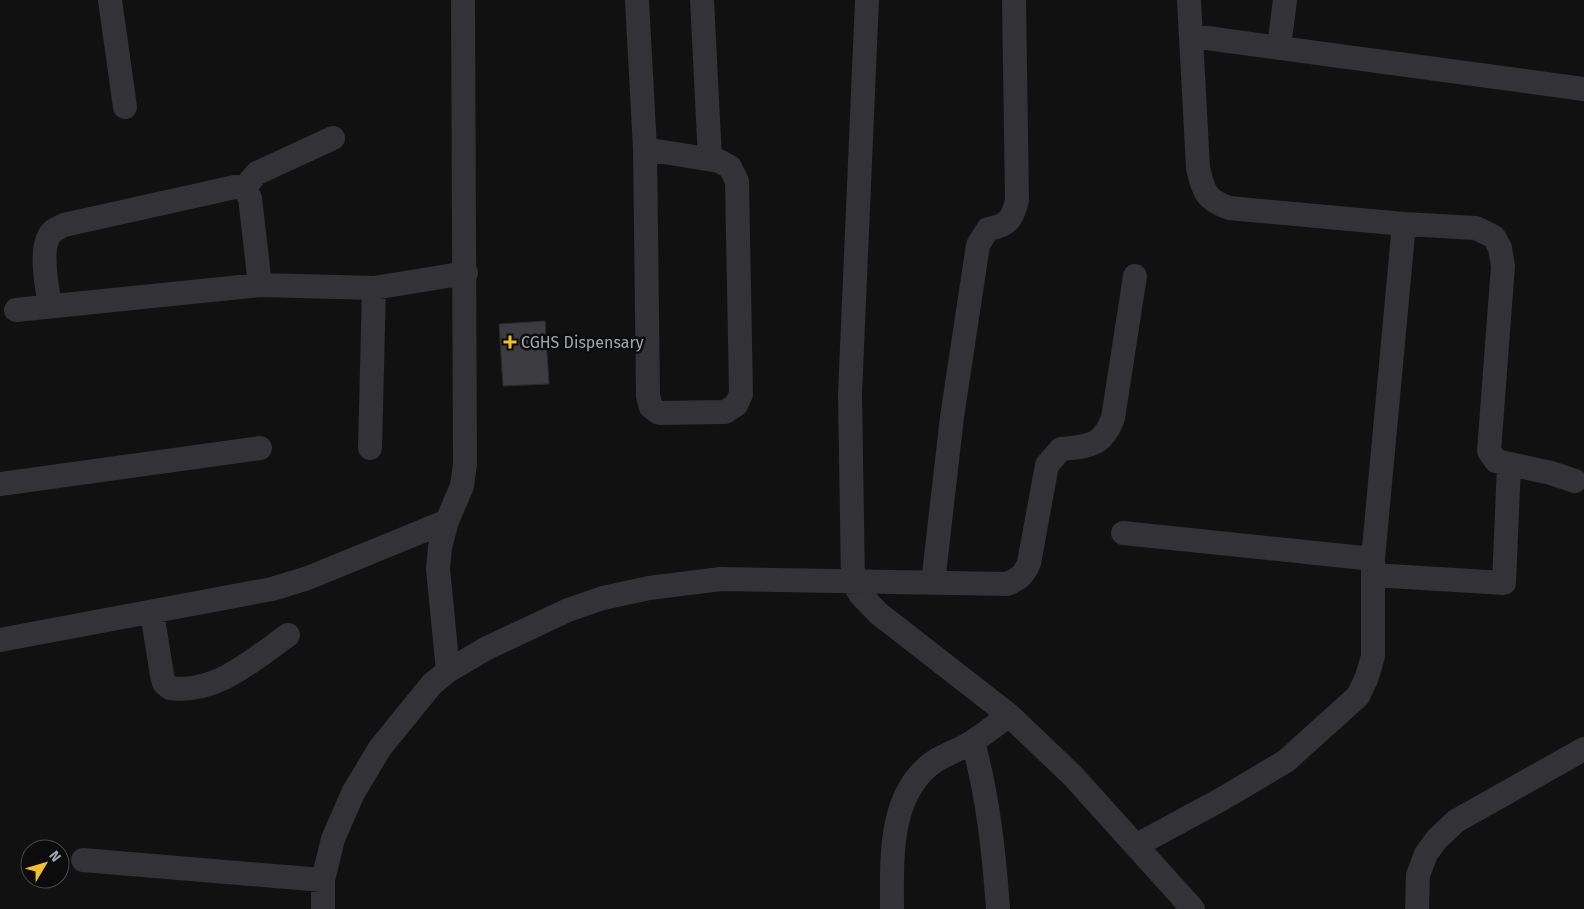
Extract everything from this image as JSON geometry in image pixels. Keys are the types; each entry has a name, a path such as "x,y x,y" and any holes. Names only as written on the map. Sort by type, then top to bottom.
{"street":[{"path":"110,0 125,107"},
{"path":"448,671 438,569 440,547 447,521 462,486 465,464 466,274 463,0"},
{"path":"637,0 645,149 648,396 651,407 659,413 725,412 736,405 741,394 737,181 730,167 719,161 645,149"},
{"path":"702,0 710,159"},
{"path":"867,0 850,394 853,582 878,613 1010,715 1072,775 1194,909"},
{"path":"933,583 952,417 978,245 988,229 1002,227 1009,221 1014,213 1017,200 1014,0"},
{"path":"1189,0 1198,168 1204,191 1214,202 1229,208 1404,224 1476,228 1494,237 1500,248 1503,266 1489,451 1496,461 1509,465 1526,466 1575,481"},
{"path":"1279,47 1285,0"},
{"path":"1192,36 1584,90"},
{"path":"244,188 257,173 332,138"},
{"path":"50,306 45,270 46,243 52,232 64,225 206,192 235,187 244,188"},
{"path":"244,188 250,198 260,284"},
{"path":"1137,845 1222,799 1286,761 1358,696 1373,656 1373,567 1404,224"},
{"path":"16,310 260,284 374,288 466,274"},
{"path":"323,909 323,880 333,839 353,793 376,755 427,690 448,671 487,648 568,610 603,598 640,590 721,579 1007,584 1024,575 1030,563 1047,466 1061,449 1092,446 1108,432 1113,418 1135,276"},
{"path":"370,448 374,288"},
{"path":"0,484 260,448"},
{"path":"1123,533 1504,583 1509,465"},
{"path":"0,640 272,589 299,581 447,521"},
{"path":"152,612 162,675 164,682 170,688 190,688 218,682 288,635"},
{"path":"892,909 892,860 906,792 920,774 936,761 973,742 1010,715"},
{"path":"973,742 982,777 992,837 998,909"},
{"path":"1417,909 1418,875 1426,854 1437,839 1456,821 1584,749"},
{"path":"83,860 323,880"}],"building":[{"path":"545,321 549,384 503,386 499,324"}],"place":[{"name":"CGHS Dispensary","path":"510,342"}]}
